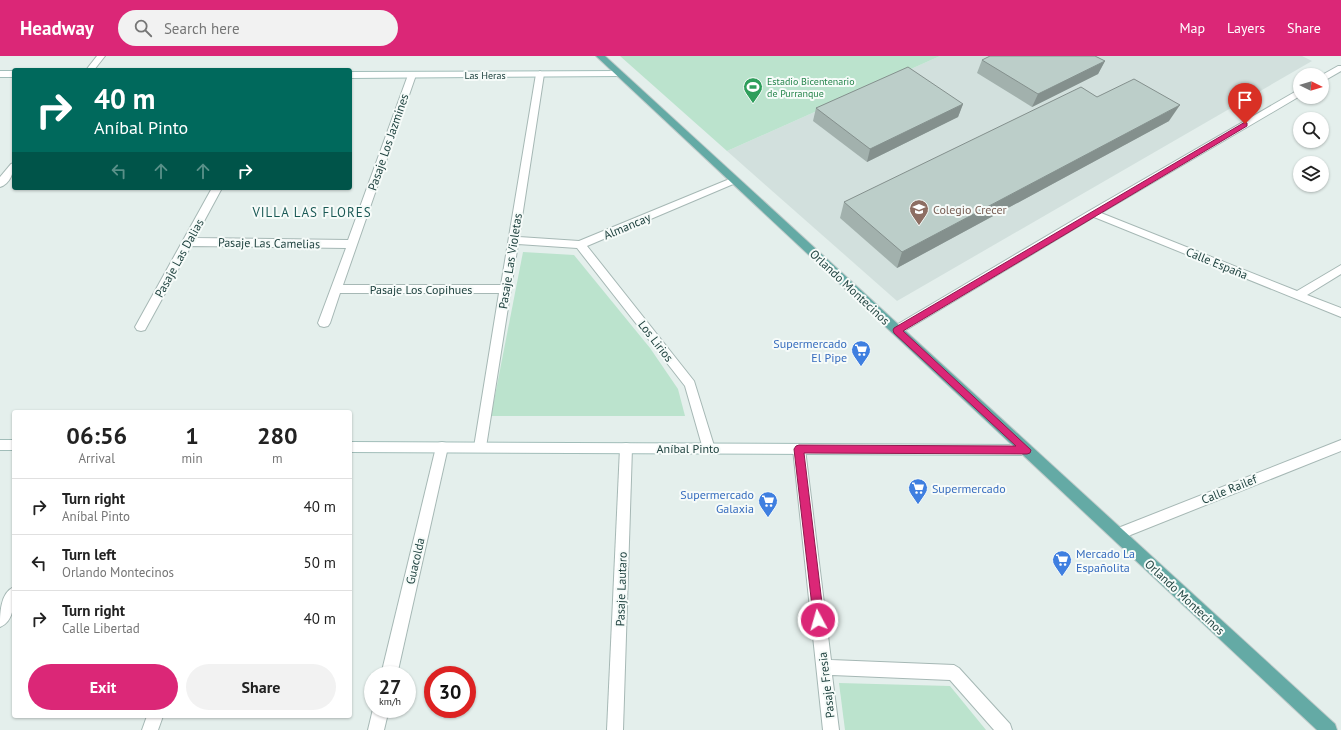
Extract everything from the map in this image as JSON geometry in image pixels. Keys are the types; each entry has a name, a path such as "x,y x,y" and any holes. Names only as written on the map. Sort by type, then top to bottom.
{"main road":[{"name":"Orlando Montecinos","path":"600,56 1329,730"}],"street":[{"path":"92,68 101,56"},
{"path":"1329,75 1341,68"},
{"path":"0,74 12,74"},
{"name":"Pasaje Las Violetas","path":"480,447 540,74"},
{"name":"Las Heras","path":"352,75 620,74"},
{"name":"Pasaje Los Jazmines","path":"324,323 412,75"},
{"path":"897,330 1293,96"},
{"path":"0,184 12,169"},
{"name":"Almancay","path":"514,240 580,246 735,180"},
{"name":"Pasaje Las Dalias","path":"141,327 216,190"},
{"name":"Calle España","path":"1093,213 1341,313"},
{"name":"Pasaje Las Camelias","path":"187,242 352,244"},
{"name":"Los Lirios","path":"580,246 690,384 709,449"},
{"path":"1298,295 1341,270"},
{"name":"Pasaje Los Copihues","path":"336,289 506,289"},
{"path":"0,445 12,445"},
{"name":"Calle Railef","path":"1118,534 1341,445"},
{"name":"Aníbal Pinto","path":"352,447 1027,450"},
{"name":"Guacolda","path":"391,666 442,447"},
{"name":"Pasaje Lautaro","path":"616,730 626,448"},
{"name":"Pasaje Fresia","path":"799,449 831,730"},
{"path":"0,620 12,598"},
{"path":"824,667 954,673 1004,730"},
{"path":"150,730 154,718"},
{"path":"376,730 379,718"}],"shaded area":[{"name":"Colegio Crecer","path":"940,56 1302,56 1312,61 1300,68 1293,68 1293,72 897,301 727,151"}],"green space":[{"name":"Estadio Bicentenario de Purranque","path":"620,56 940,56 727,151"},
{"path":"523,252 574,255 650,348 678,389 685,416 491,416"},
{"path":"839,683 950,686 986,730 845,730"}],"building":[{"path":"990,56 1095,56 1105,61 1038,94 982,60"},
{"path":"908,67 963,104 870,149 816,108"},
{"path":"1134,79 1180,105 902,252 844,202 1081,87 1097,97"}],"place":[{"name":"Estadio Bicentenario de Purranque","path":"753,104"},
{"name":"Colegio Crecer","path":"919,226"},
{"name":"Supermercado El Pipe","path":"861,367"},
{"name":"Supermercado","path":"918,505"},
{"name":"Supermercado Galaxia","path":"768,518"},
{"name":"Mercado La Españolita","path":"1062,577"}],"district":[{"name":"VILLA LAS FLORES","path":"312,212"}],"route":[{"path":"818,620 799,449 1027,450 897,330 1245,124"}]}
